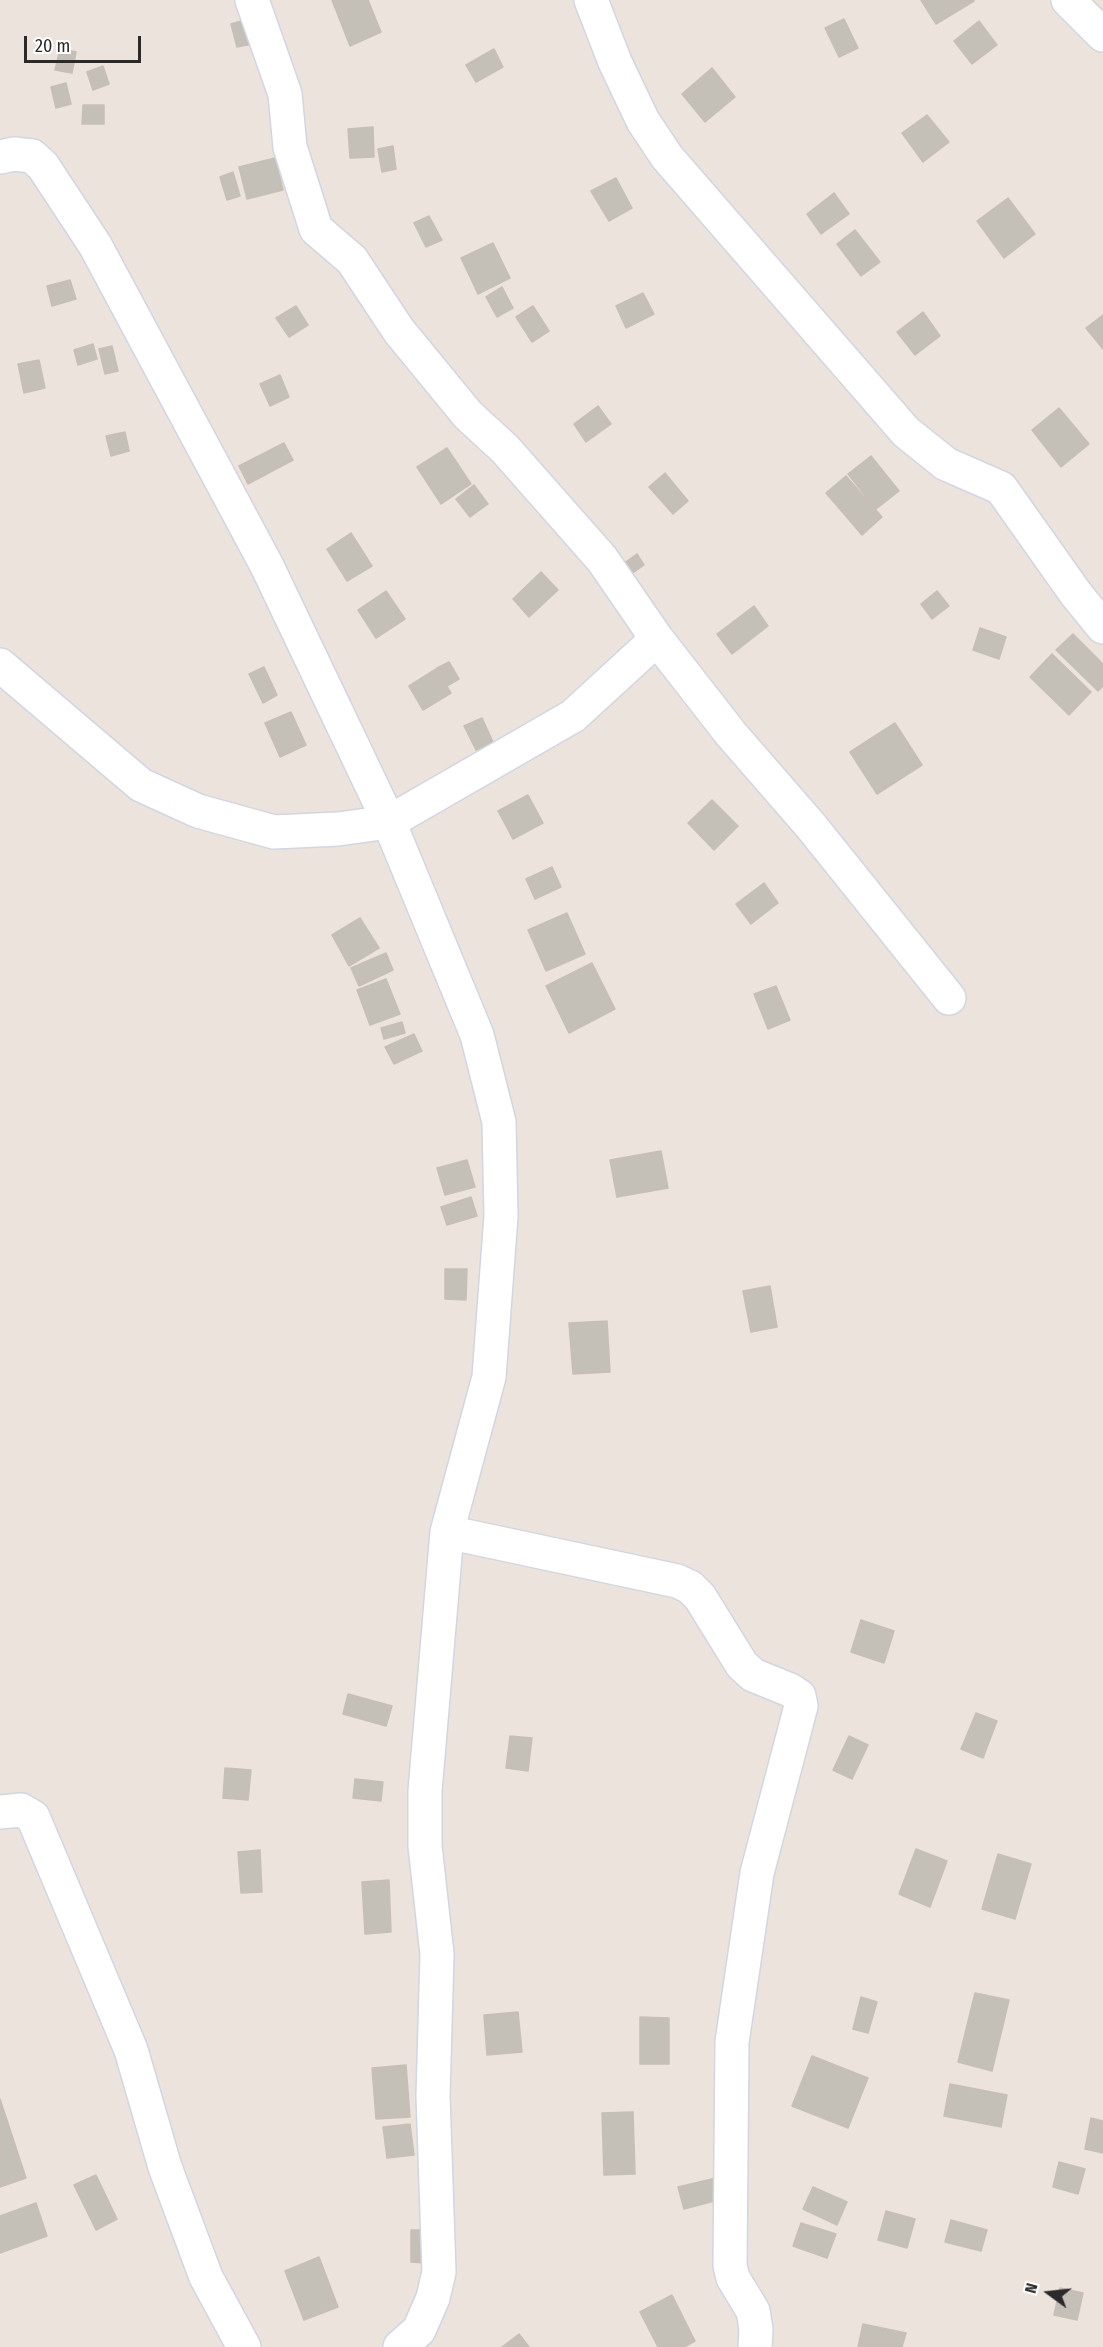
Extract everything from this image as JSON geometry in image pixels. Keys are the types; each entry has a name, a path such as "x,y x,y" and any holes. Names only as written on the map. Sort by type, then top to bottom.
{"street":[{"path":"252,0 285,94 290,147 316,229 352,260 399,331 468,415 505,449 602,559 657,639 731,734 811,826 950,998"},
{"path":"591,0 615,62 643,121 667,157 906,432 946,464 1001,489 1076,594 1103,627"},
{"path":"1068,0 1103,35"},
{"path":"0,157 14,154 32,156 43,166 95,244 267,566 389,822 477,1035 499,1122 501,1216 489,1377 447,1532 425,1791 425,1846 437,1953 433,2096 439,2272 433,2298 418,2330 400,2347"},
{"path":"0,664 141,785 198,811 274,832 338,829 389,822 573,716 657,639"},
{"path":"447,1532 684,1584 700,1597 742,1665 753,1675 799,1696 801,1706 757,1873 732,2042 730,2266 733,2278 753,2311 756,2329 755,2347"},
{"path":"0,1812 21,1810 33,1817 131,2050 165,2167 206,2277 244,2347"}],"building":[{"path":"332,0 368,0 381,32 350,46"},
{"path":"921,0 974,0 974,1 936,24"},
{"path":"844,19 858,48 839,57 825,28"},
{"path":"245,20 252,44 237,47 231,24"},
{"path":"979,21 997,45 972,64 954,41"},
{"path":"60,49 76,52 72,73 55,70"},
{"path":"494,49 503,67 476,82 466,65"},
{"path":"103,66 109,84 93,90 87,72"},
{"path":"712,68 735,97 705,122 682,94"},
{"path":"66,83 71,104 56,108 51,87"},
{"path":"83,105 104,105 104,124 82,124"},
{"path":"927,115 949,142 923,162 902,133"},
{"path":"373,127 374,157 350,158 348,129"},
{"path":"393,146 396,169 382,172 378,149"},
{"path":"275,158 283,190 247,199 239,167"},
{"path":"233,172 240,196 227,200 220,177"},
{"path":"616,178 632,208 609,221 591,191"},
{"path":"834,193 849,214 821,234 807,214"},
{"path":"1008,198 1035,234 1004,258 977,221"},
{"path":"429,216 442,240 426,247 414,223"},
{"path":"855,230 880,262 861,276 837,244"},
{"path":"493,243 510,278 478,294 461,258"},
{"path":"70,280 76,299 52,306 47,286"},
{"path":"502,287 513,308 497,317 486,297"},
{"path":"643,293 654,314 626,328 616,306"},
{"path":"296,306 308,325 289,337 276,318"},
{"path":"533,306 549,331 532,342 516,317"},
{"path":"923,312 940,336 915,355 897,332"},
{"path":"1103,315 1103,349 1086,328"},
{"path":"93,344 97,359 78,365 74,350"},
{"path":"112,346 118,371 105,374 99,349"},
{"path":"39,360 45,388 24,393 18,364"},
{"path":"280,375 289,397 270,406 260,384"},
{"path":"598,406 611,424 586,442 574,424"},
{"path":"1059,408 1089,444 1061,467 1032,430"},
{"path":"125,432 129,451 111,456 106,436"},
{"path":"284,443 293,460 248,484 239,466"},
{"path":"447,448 471,484 441,504 417,467"},
{"path":"871,456 899,491 876,509 848,474"},
{"path":"665,473 688,501 673,514 649,487"},
{"path":"846,476 882,517 862,535 826,493"},
{"path":"474,485 488,504 470,517 456,499"},
{"path":"351,533 372,566 347,581 327,549"},
{"path":"637,554 644,565 627,577 620,566"},
{"path":"541,572 558,590 529,617 513,599"},
{"path":"386,591 405,619 376,638 358,610"},
{"path":"937,591 949,606 932,619 921,604"},
{"path":"754,606 768,626 732,654 717,634"},
{"path":"980,628 1006,637 999,659 973,650"},
{"path":"1073,634 1103,664 1103,686 1098,691 1056,650"},
{"path":"1052,654 1091,692 1069,715 1030,677"},
{"path":"449,662 459,679 447,686 437,668"},
{"path":"264,667 277,695 263,703 249,674"},
{"path":"436,669 451,693 423,710 409,686"},
{"path":"291,712 306,745 280,757 265,723"},
{"path":"482,718 493,742 476,750 464,726"},
{"path":"895,723 922,765 877,794 850,752"},
{"path":"528,795 543,823 513,839 498,811"},
{"path":"712,800 738,826 714,850 688,823"},
{"path":"552,867 561,887 535,899 526,879"},
{"path":"764,883 778,903 751,924 736,904"},
{"path":"567,913 585,954 546,971 528,930"},
{"path":"360,918 379,948 349,966 332,935"},
{"path":"386,953 393,970 359,986 351,968"},
{"path":"592,963 615,1009 569,1033 546,986"},
{"path":"386,979 400,1014 370,1025 357,990"},
{"path":"776,986 790,1020 768,1029 754,994"},
{"path":"402,1022 405,1033 384,1039 381,1028"},
{"path":"414,1034 422,1051 394,1064 385,1047"},
{"path":"661,1151 668,1188 617,1197 610,1160"},
{"path":"467,1160 475,1187 445,1195 437,1168"},
{"path":"471,1197 477,1216 447,1225 441,1207"},
{"path":"445,1269 467,1269 466,1300 445,1299"},
{"path":"770,1286 777,1327 751,1332 743,1291"},
{"path":"607,1321 610,1372 573,1374 569,1323"},
{"path":"861,1620 894,1631 884,1663 851,1652"},
{"path":"348,1694 392,1706 386,1726 343,1714"},
{"path":"976,1713 997,1721 983,1758 961,1749"},
{"path":"510,1736 532,1738 528,1771 506,1768"},
{"path":"849,1736 868,1745 852,1779 833,1770"},
{"path":"225,1768 251,1770 248,1800 223,1798"},
{"path":"355,1779 383,1782 381,1801 353,1798"},
{"path":"916,1849 947,1861 930,1907 899,1894"},
{"path":"260,1850 262,1892 241,1893 238,1852"},
{"path":"998,1854 1031,1864 1015,1919 982,1909"},
{"path":"389,1880 391,1932 365,1934 362,1882"},
{"path":"975,1993 1009,2000 992,2071 958,2062"},
{"path":"861,1997 877,2002 868,2033 853,2029"},
{"path":"518,2012 522,2052 487,2055 484,2015"},
{"path":"640,2017 669,2018 669,2064 640,2064"},
{"path":"812,2056 868,2078 848,2128 792,2106"},
{"path":"406,2065 410,2117 376,2119 372,2068"},
{"path":"950,2084 1007,2095 1001,2127 944,2116"},
{"path":"0,2099 26,2178 0,2187"},
{"path":"633,2112 635,2174 604,2175 602,2113"},
{"path":"1091,2118 1103,2121 1103,2153 1085,2149"},
{"path":"410,2124 414,2155 387,2158 383,2127"},
{"path":"1059,2162 1085,2169 1078,2194 1053,2187"},
{"path":"96,2175 117,2219 96,2230 74,2185"},
{"path":"716,2178 722,2199 684,2209 678,2187"},
{"path":"813,2187 847,2202 837,2225 803,2209"},
{"path":"36,2203 47,2236 0,2253 0,2216"},
{"path":"886,2211 915,2219 907,2248 878,2240"},
{"path":"951,2220 987,2230 981,2251 945,2242"},
{"path":"801,2223 836,2234 827,2258 793,2246"},
{"path":"411,2230 427,2230 427,2263 411,2262"},
{"path":"319,2257 338,2307 304,2320 285,2271"},
{"path":"1060,2288 1083,2293 1077,2320 1054,2315"},
{"path":"672,2295 695,2341 684,2347 658,2347 640,2312"},
{"path":"863,2324 906,2333 902,2347 858,2347"},
{"path":"519,2334 529,2347 502,2347"}]}
